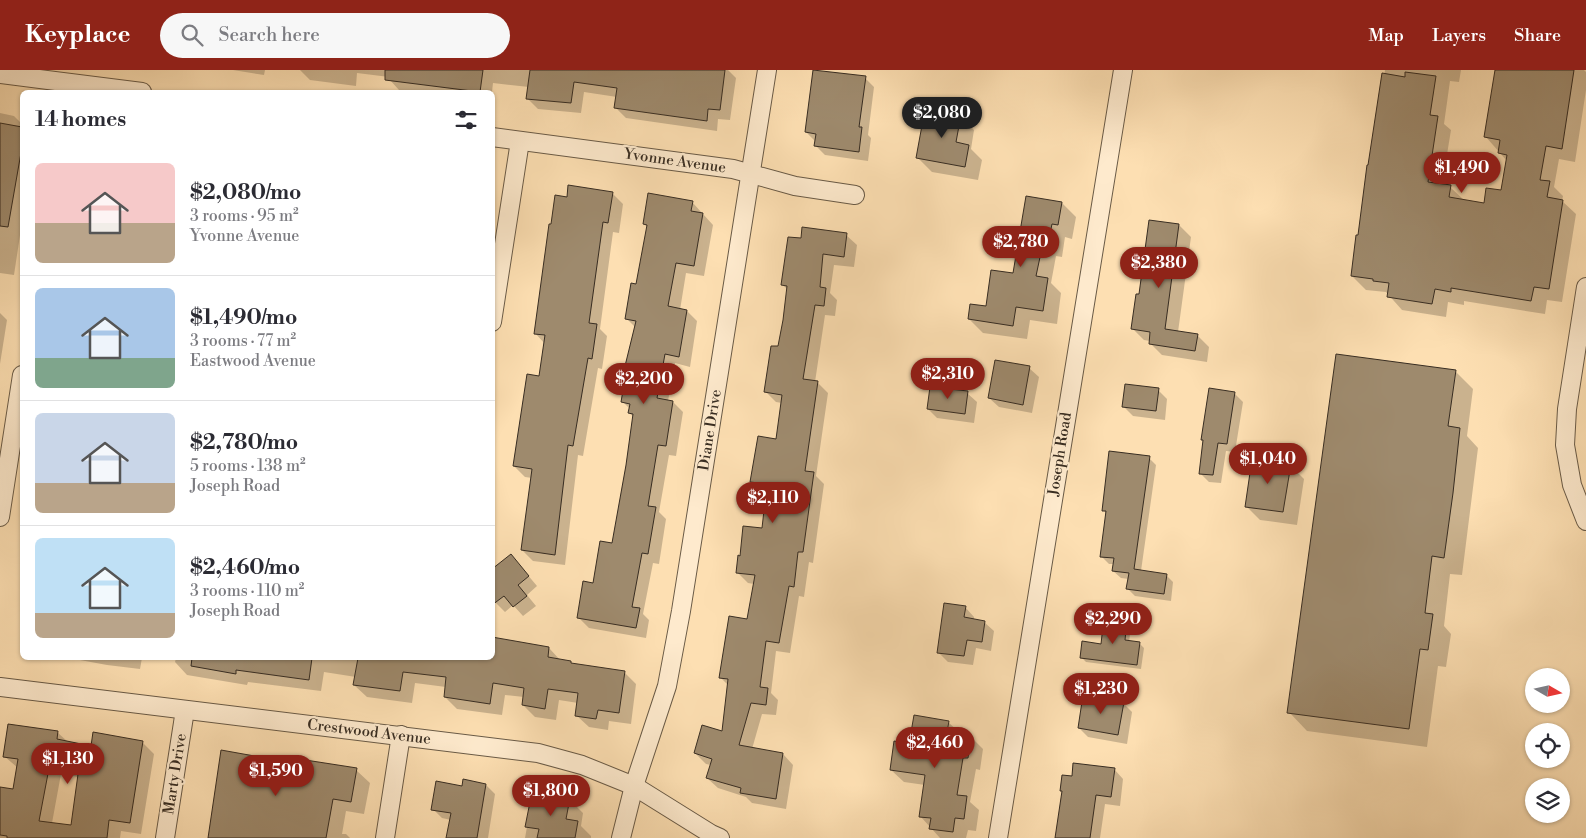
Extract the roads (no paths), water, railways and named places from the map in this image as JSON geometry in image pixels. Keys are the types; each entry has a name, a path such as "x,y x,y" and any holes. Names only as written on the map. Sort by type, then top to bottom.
{"street":[{"name":"Diane Drive","path":"621,838 634,786 667,686 681,611 752,174 767,70"},
{"name":"Joseph Road","path":"998,838 1123,70"},
{"path":"0,74 68,88 105,90"},
{"name":"Yvonne Avenue","path":"495,137 733,169 796,186 855,195"},
{"path":"495,302 520,140"},
{"path":"1586,287 1567,409 1565,445 1572,485 1586,521"},
{"path":"0,517 20,388"},
{"name":"Crestwood Avenue","path":"0,687 6,686 185,710 538,752 634,786 720,838"},
{"name":"Marty Drive","path":"165,838 185,710"},
{"path":"385,838 401,735"}]}
